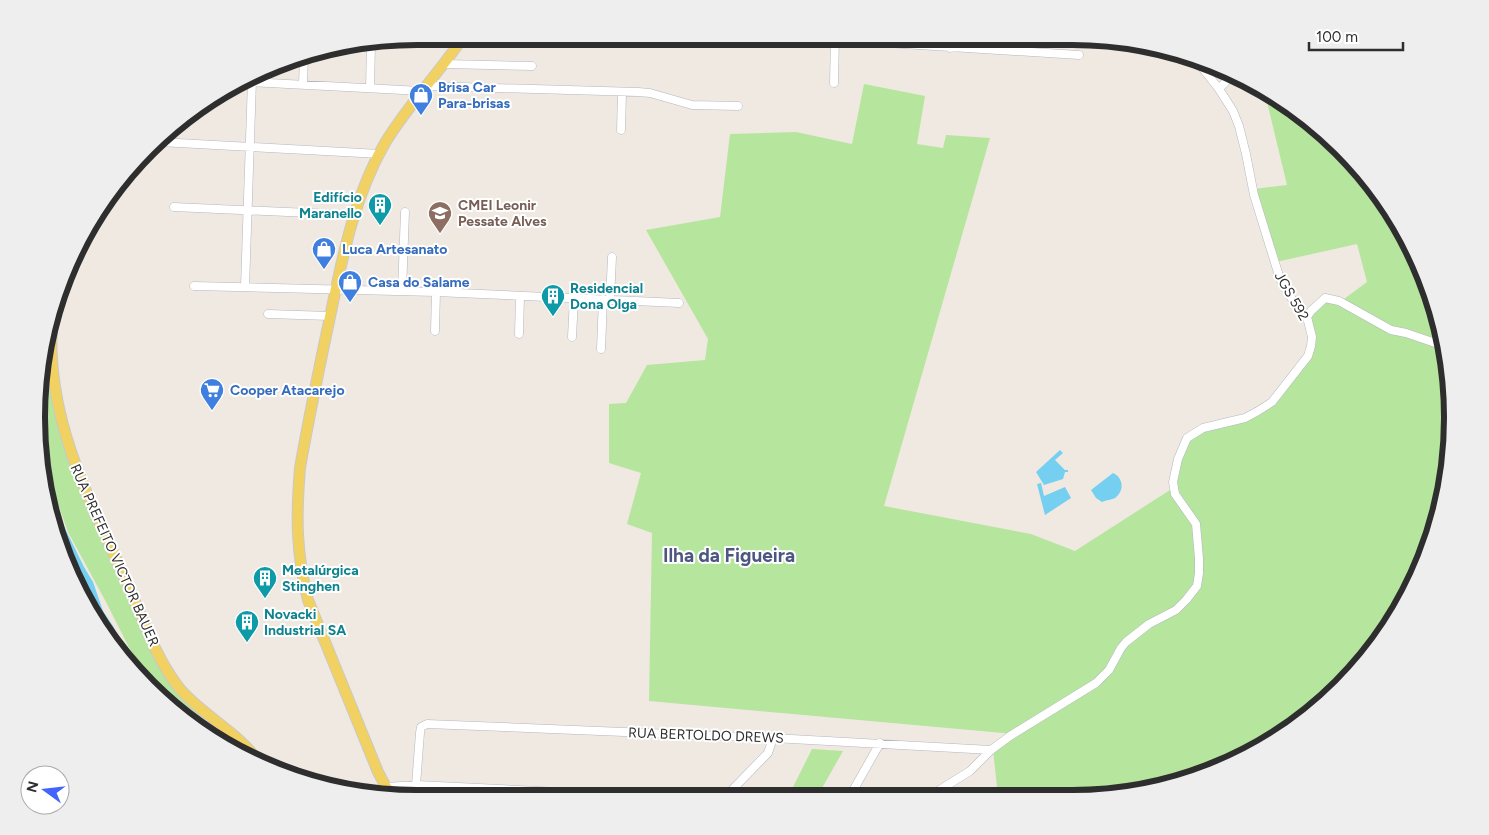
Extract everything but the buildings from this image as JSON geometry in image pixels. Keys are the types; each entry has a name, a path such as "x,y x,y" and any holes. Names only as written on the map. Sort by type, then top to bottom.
{"main road":[{"path":"386,787 378,772 316,620 301,573 298,549 300,468 344,249 354,216 380,154 403,116 458,45"},
{"name":"RUA PREFEITO VICTOR BAUER","path":"52,347 59,413 76,470 154,644 166,667 181,689 204,712 248,750"}],"street":[{"path":"834,83 835,45"},
{"path":"912,45 1079,55"},
{"path":"370,88 371,48"},
{"path":"304,63 304,85"},
{"path":"444,64 532,66"},
{"name":"JGS 592","path":"991,750 1010,736 1096,683 1109,670 1126,642 1149,624 1176,610 1186,600 1197,586 1200,559 1196,524 1179,502 1175,494 1173,482 1178,460 1187,438 1203,428 1244,418 1272,402 1308,356 1312,346 1312,337 1307,317 1295,304 1280,279 1254,195 1239,126 1233,111 1203,69"},
{"path":"1219,89 1228,79"},
{"path":"256,81 370,88 650,93 692,105 738,106"},
{"path":"245,288 250,147 250,85"},
{"path":"621,130 622,92"},
{"path":"166,142 380,154"},
{"path":"174,207 354,216"},
{"path":"402,292 405,212"},
{"path":"601,349 612,257"},
{"path":"194,286 436,292 680,303"},
{"path":"435,330 436,292"},
{"path":"519,334 520,296"},
{"path":"572,337 574,298"},
{"path":"1307,317 1325,298 1331,298 1391,330 1437,343"},
{"path":"268,314 330,316"},
{"name":"RUA BERTOLDO DREWS","path":"417,785 421,726 427,724 773,738 991,750"},
{"path":"732,790 768,753 773,738"},
{"path":"853,790 880,744"},
{"path":"940,790 970,771 991,750"},
{"path":"417,785 417,790"},
{"path":"409,790 417,785"},
{"path":"386,787 417,785 513,790"}],"green space":[{"path":"864,84 925,96 917,144 943,148 946,135 990,138 884,506 1031,534 1075,551 1170,490 1174,469 1188,436 1272,405 1310,357 1307,315 1325,299 1344,299 1367,282 1357,244 1276,262 1254,189 1287,185 1267,101 1317,137 1323,146 1327,146 1352,172 1394,231 1416,275 1424,298 1437,345 1441,369 1444,418 1443,442 1437,490 1431,514 1416,560 1406,582 1394,604 1367,644 1352,663 1317,698 1258,740 1214,762 1144,783 1120,787 1072,790 997,790 993,750 1014,734 649,701 652,533 627,524 641,473 609,463 609,404 626,403 647,365 705,360 708,339 646,230 720,217 730,134 796,132 852,144"},
{"path":"48,373 56,415 73,472 161,667 236,743 172,698 137,663 68,532 52,490 46,442 45,418"},
{"path":"812,749 843,751 821,790 792,790"}],"water":[{"path":"1060,450 1063,453 1055,460 1068,472 1065,472 1063,479 1044,485 1036,472"},
{"path":"1113,473 1121,481 1120,492 1115,498 1102,502 1096,498 1091,490"},
{"path":"1041,483 1044,496 1065,487 1071,498 1045,515 1037,484"},
{"path":"58,514 93,582 103,611 121,642 95,604 83,582 73,560"}],"place":[{"name":"Brisa Car Para-brisas","path":"421,116"},
{"name":"Edifício Maranello","path":"380,226"},
{"name":"CMEI Leonir Pessate Alves","path":"440,234"},
{"name":"Luca Artesanato","path":"324,270"},
{"name":"Casa do Salame","path":"350,303"},
{"name":"Residencial Dona Olga","path":"553,317"},
{"name":"Cooper Atacarejo","path":"212,411"},
{"name":"Metalúrgica Stinghen","path":"265,599"},
{"name":"Novacki Industrial SA","path":"247,643"}],"district":[{"name":"Ilha da Figueira","path":"729,555"}]}
